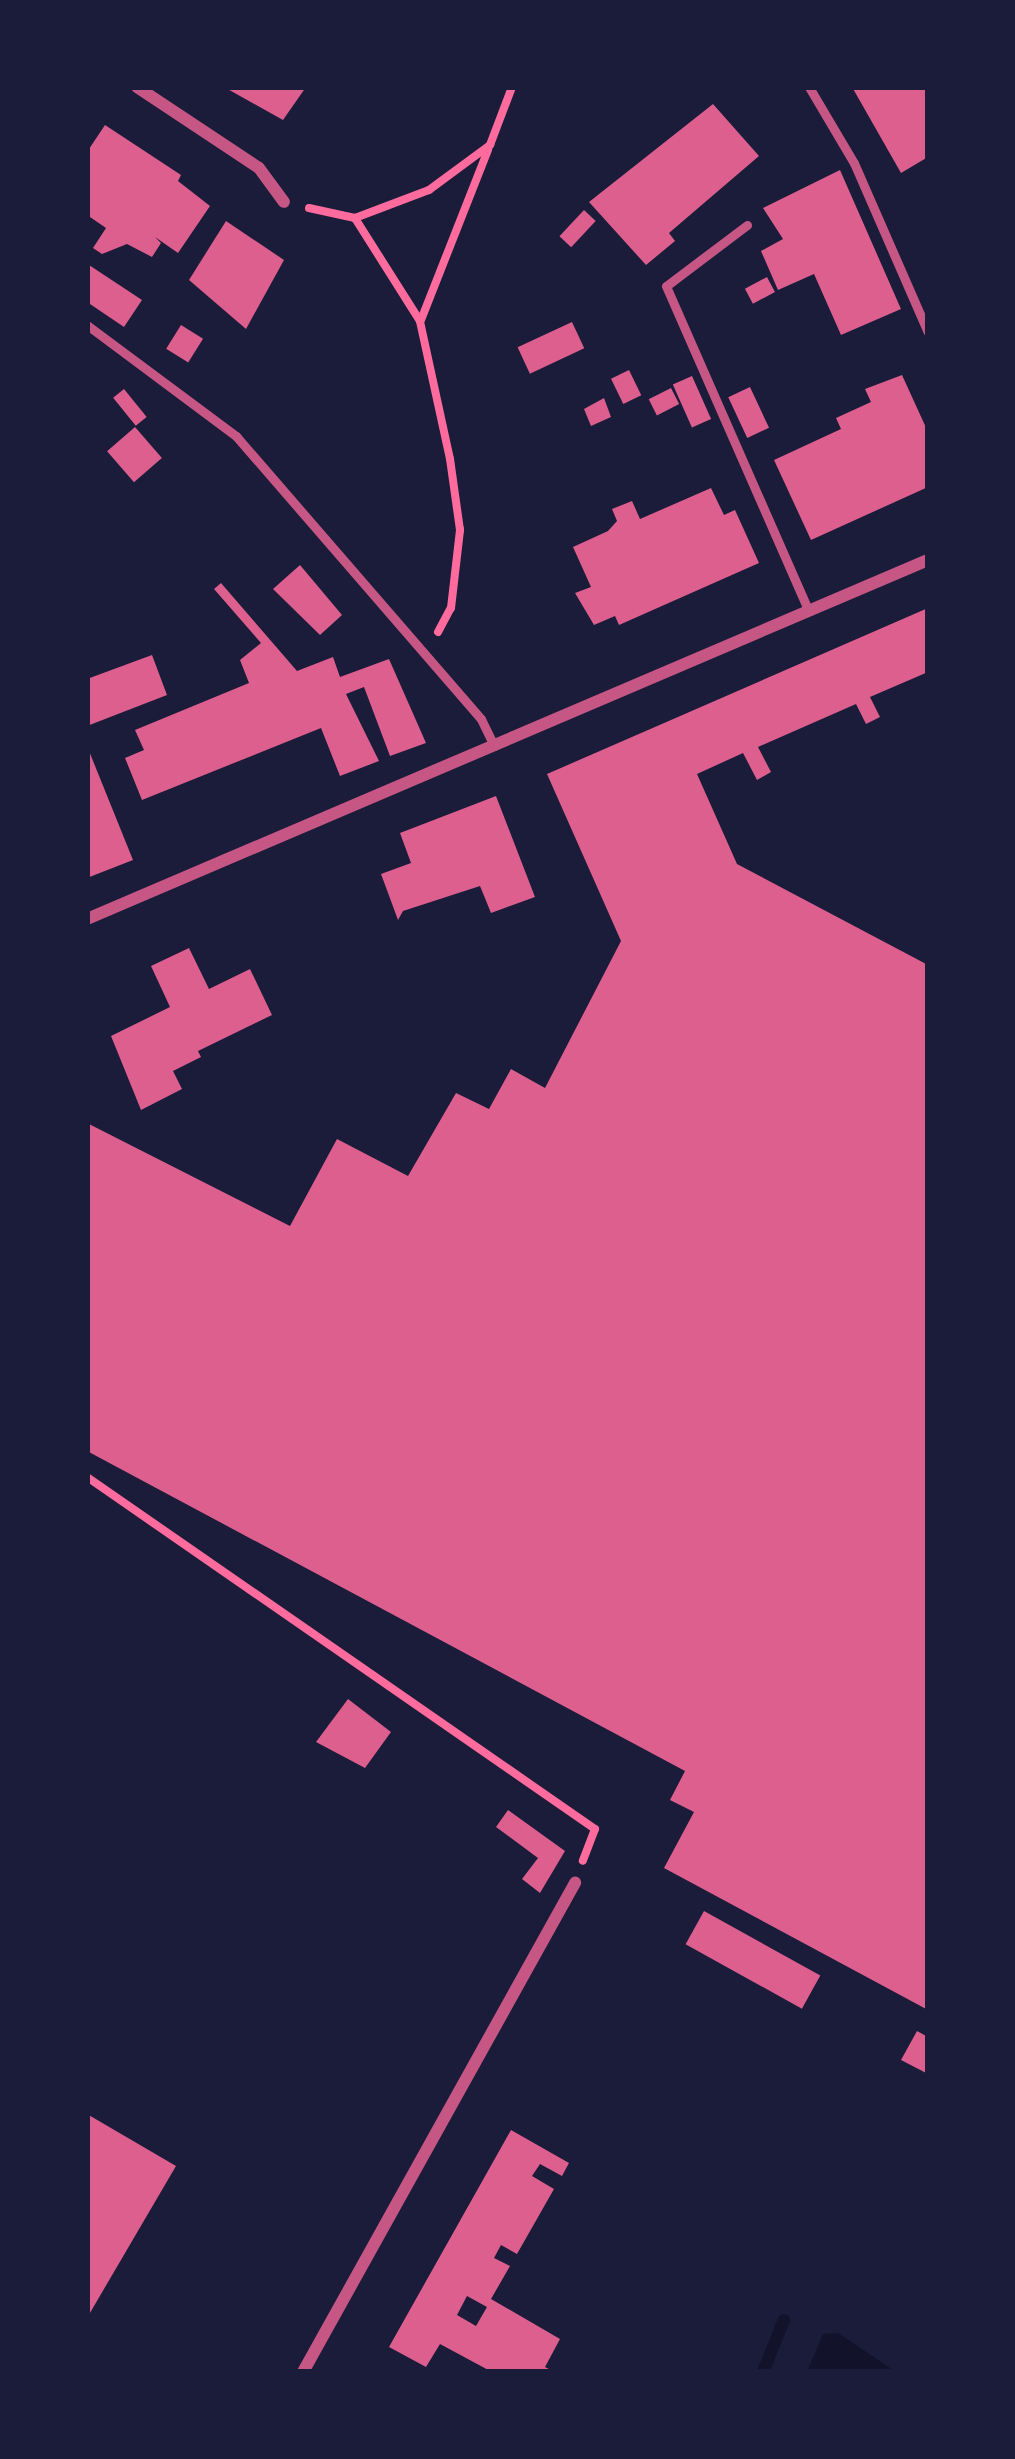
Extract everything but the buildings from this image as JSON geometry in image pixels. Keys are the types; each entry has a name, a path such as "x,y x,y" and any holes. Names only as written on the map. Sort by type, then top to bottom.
{"street":[{"path":"137,87 152,92 259,168 284,202"},
{"path":"87,920 928,560"},
{"path":"304,2372 575,1882"}],"lane":[{"path":"809,87 854,163 928,332"},
{"path":"747,225 666,286 808,610"},
{"path":"87,325 236,436 419,646 494,746"}],"path":[{"path":"420,321 512,87"},
{"path":"284,202 355,218 429,190 490,145"},
{"path":"355,218 420,321 460,530 451,608 419,646"},
{"path":"87,1477 596,1829 575,1882"}],"shaded area":[{"path":"838,2333 896,2372 807,2372 823,2334"}],"waterway":[{"path":"763,2372 784,2320"}]}
